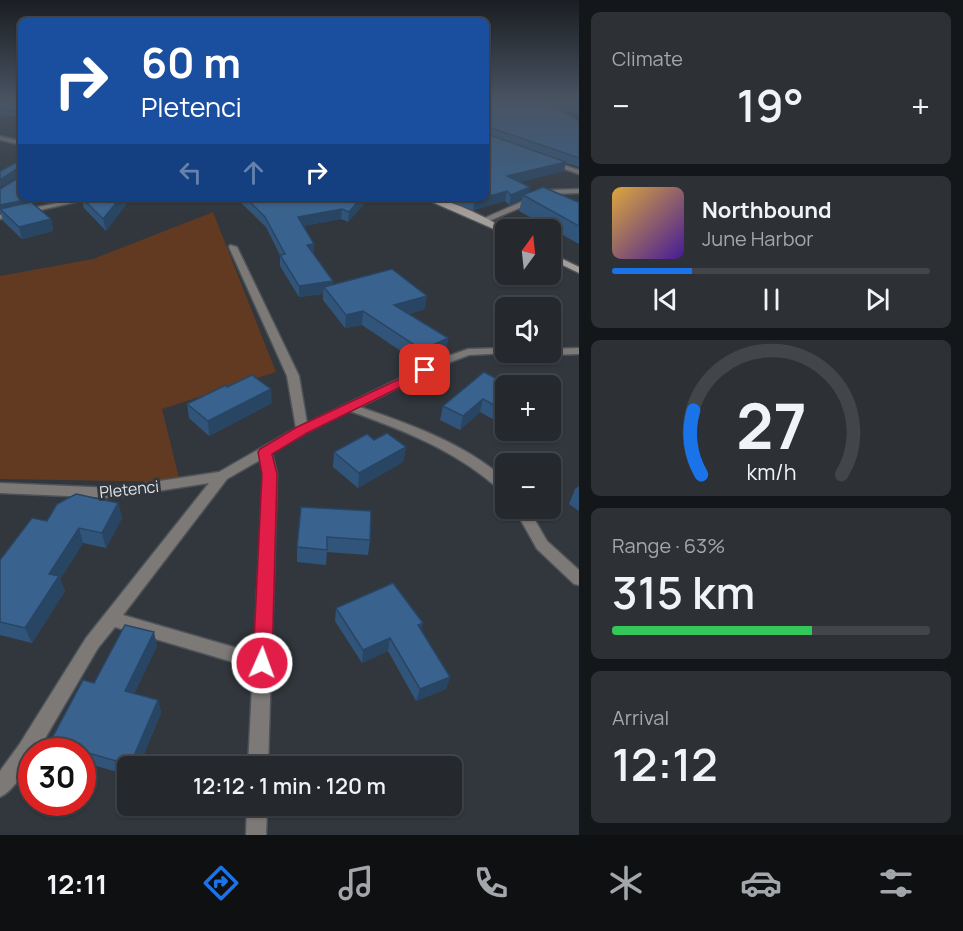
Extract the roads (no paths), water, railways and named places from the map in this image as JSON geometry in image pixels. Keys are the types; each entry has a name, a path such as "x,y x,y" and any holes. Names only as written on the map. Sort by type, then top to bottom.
{"main road":[{"path":"435,201 495,226"},
{"path":"561,261 579,270"}],"street":[{"path":"0,138 18,142"},
{"path":"545,160 579,172"},
{"path":"484,220 550,192 579,191"},
{"path":"0,217 76,201"},
{"path":"233,247 293,376 302,430"},
{"name":"Pletenci","path":"0,488 113,493 222,476 302,430 468,351 495,351"},
{"path":"561,352 579,351"},
{"path":"349,407 412,429 447,446 495,477"},
{"path":"258,756 270,474 265,452"},
{"name":"Pletenci","path":"0,787 26,752 92,643 113,619 222,476"},
{"path":"527,519 542,545 579,579"},
{"path":"113,619 262,663"},
{"path":"256,835 257,816"}]}
